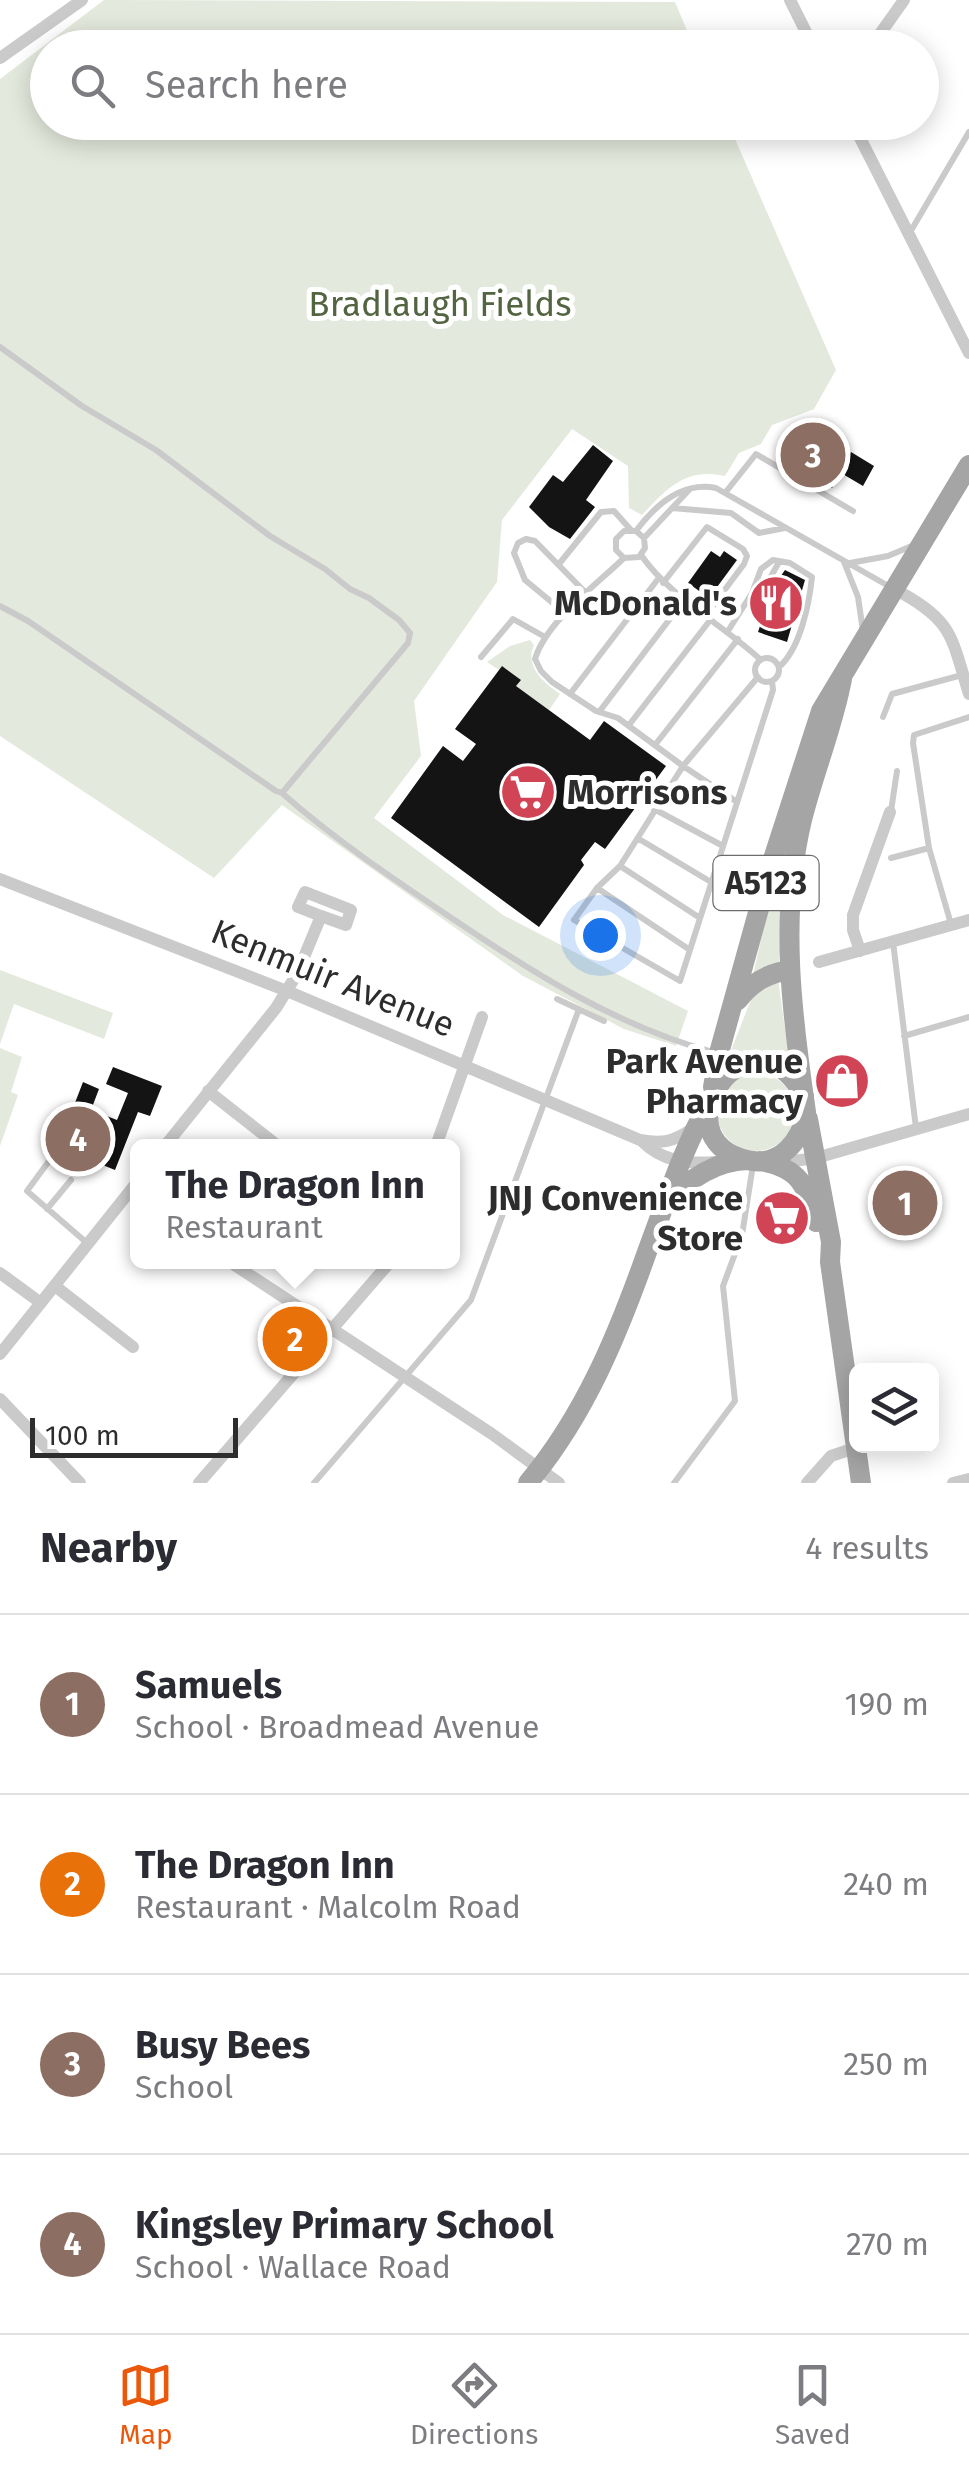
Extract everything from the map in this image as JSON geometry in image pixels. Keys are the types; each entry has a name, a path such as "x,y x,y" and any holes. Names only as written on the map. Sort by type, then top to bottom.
{"main road":[{"name":"A5123","path":"534,1476 596,1380 696,1125 710,1099 718,1054 772,862 821,711 969,465"},
{"name":"A5123","path":"805,1104 788,947 796,855 842,679"},
{"path":"734,1006 756,981 790,970"},
{"path":"830,1262 831,1242 805,1104 786,1072 758,1063 744,1064 726,1074 710,1099 709,1120 720,1144 803,1182 830,1262 849,1398"},
{"path":"754,1161 789,1150 804,1126 805,1104"},
{"name":"A5123","path":"663,1210 697,1176 754,1161"},
{"path":"857,1453 861,1483"}],"street":[{"path":"40,30 82,0"},
{"path":"790,0 805,30"},
{"path":"883,30 904,0"},
{"path":"0,58 30,37"},
{"path":"861,140 969,353"},
{"path":"893,588 942,620 953,640 969,694"},
{"path":"860,951 853,915 890,812"},
{"name":"Kenmuir Avenue","path":"0,878 465,1064 682,1162 816,1158 969,1114"},
{"path":"170,1139 287,990 321,916"},
{"path":"819,962 969,920"},
{"path":"438,1139 482,1017"},
{"path":"208,1091 269,1139"},
{"path":"640,1140 662,1144 696,1125"},
{"path":"0,1354 130,1195"},
{"path":"240,1269 405,1378 534,1476 559,1483"},
{"path":"199,1483 384,1269"},
{"path":"0,1273 41,1303"},
{"path":"56,1286 134,1347"},
{"path":"0,1399 80,1483"},
{"path":"807,1483 831,1456 849,1450"},
{"path":"953,1483 969,1479"}],"lane":[{"path":"909,236 969,132"},
{"path":"0,346 82,406 156,450 270,536 369,598 410,633 408,642 282,793"},
{"path":"726,493 756,454 853,511"},
{"path":"559,564 600,512 614,511 634,530 644,538 641,555 631,560 624,558 616,550 616,539 624,531 634,530 674,492 702,485 726,493 893,588"},
{"path":"644,538 690,489"},
{"path":"672,508 730,513 760,533 786,527"},
{"path":"570,694 706,527 743,548 747,556 708,617 628,726"},
{"path":"566,614 526,580 514,554 518,543 534,541 587,594"},
{"path":"846,562 888,556 922,542"},
{"path":"641,555 661,581 760,660"},
{"path":"624,558 546,637 535,659 540,671 599,712 618,718 737,802"},
{"path":"728,631 762,569 773,560 790,563 812,578 789,658 772,681 764,682 758,677 756,666 760,660 772,658 779,668"},
{"path":"752,593 764,588 779,562"},
{"path":"846,562 858,597 864,638"},
{"path":"599,712 685,600"},
{"path":"0,606 282,793 322,828 430,904 591,1005 686,1045 718,1054"},
{"path":"481,657 513,619 546,637"},
{"path":"655,745 738,639"},
{"path":"883,717 892,694 963,675"},
{"path":"758,677 683,766 620,866 597,888 574,920 680,980 773,690 772,681"},
{"path":"952,925 929,848 914,735 969,717"},
{"path":"890,812 897,770"},
{"path":"654,809 723,846"},
{"path":"639,839 712,882"},
{"path":"892,858 929,848"},
{"path":"620,866 700,918"},
{"path":"597,888 690,950"},
{"path":"893,942 916,1129"},
{"path":"557,999 604,1021"},
{"path":"314,1483 471,1300 579,1009"},
{"path":"904,1036 969,1017"},
{"path":"49,1160 26,1189 88,1244"},
{"path":"674,1483 735,1401 722,1286 742,1235 754,1161"},
{"path":"47,1210 71,1180"}],"green space":[{"path":"104,0 675,2 687,30 65,30"},
{"name":"Bradlaugh Fields","path":"30,56 30,140 735,140 836,370 814,409 772,425 761,444 739,453 725,476 688,477 669,488 642,515 629,508 628,466 572,429 502,520 497,582 414,701 421,756 374,818 503,915 688,1011 676,1046 624,1029 523,976 282,805 214,878 0,736 0,79"},
{"path":"530,640 534,645 534,667 560,694 549,710 516,686 520,679 502,666 499,670 487,662 510,646"},
{"path":"779,860 787,862 779,965 753,975"},
{"path":"0,970 113,1013 104,1039 14,1004 0,1044"},
{"path":"778,979 790,1065 731,1062 728,1058 754,992"},
{"path":"0,1048 22,1057 11,1092 18,1095 0,1146"},
{"path":"748,1073 764,1073 789,1090 795,1112 789,1134 778,1145 764,1151 748,1151 723,1134 717,1120 717,1104 734,1079"}],"building":[{"path":"795,423 849,456 851,452 874,466 863,486 841,473 832,488 777,454"},
{"path":"593,445 613,461 586,500 595,507 570,539 549,527 529,507 553,475 563,482"},
{"path":"711,551 720,557 724,551 737,560 709,598 688,583"},
{"path":"785,570 805,580 787,642 758,632 773,587"},
{"name":"Morrisons","path":"502,666 521,680 516,686 590,740 604,721 666,766 605,849 595,842 581,860 584,865 539,927 391,818 443,746 463,761 476,744 455,729"},
{"path":"113,1067 162,1086 150,1116 138,1112 115,1170 58,1147 83,1082 99,1089 91,1110 117,1120 128,1093 106,1084"}],"place":[{"name":"Busy Bees","path":"813,455"},
{"name":"McDonald's","path":"776,603"},
{"name":"Morrisons","path":"528,792"},
{"name":"Park Avenue Pharmacy","path":"842,1081"},
{"name":"Kingsley Primary School","path":"78,1139"},
{"name":"Samuels","path":"905,1203"},
{"name":"JNJ Convenience Store","path":"782,1218"},
{"name":"The Dragon Inn","path":"295,1339"}]}
